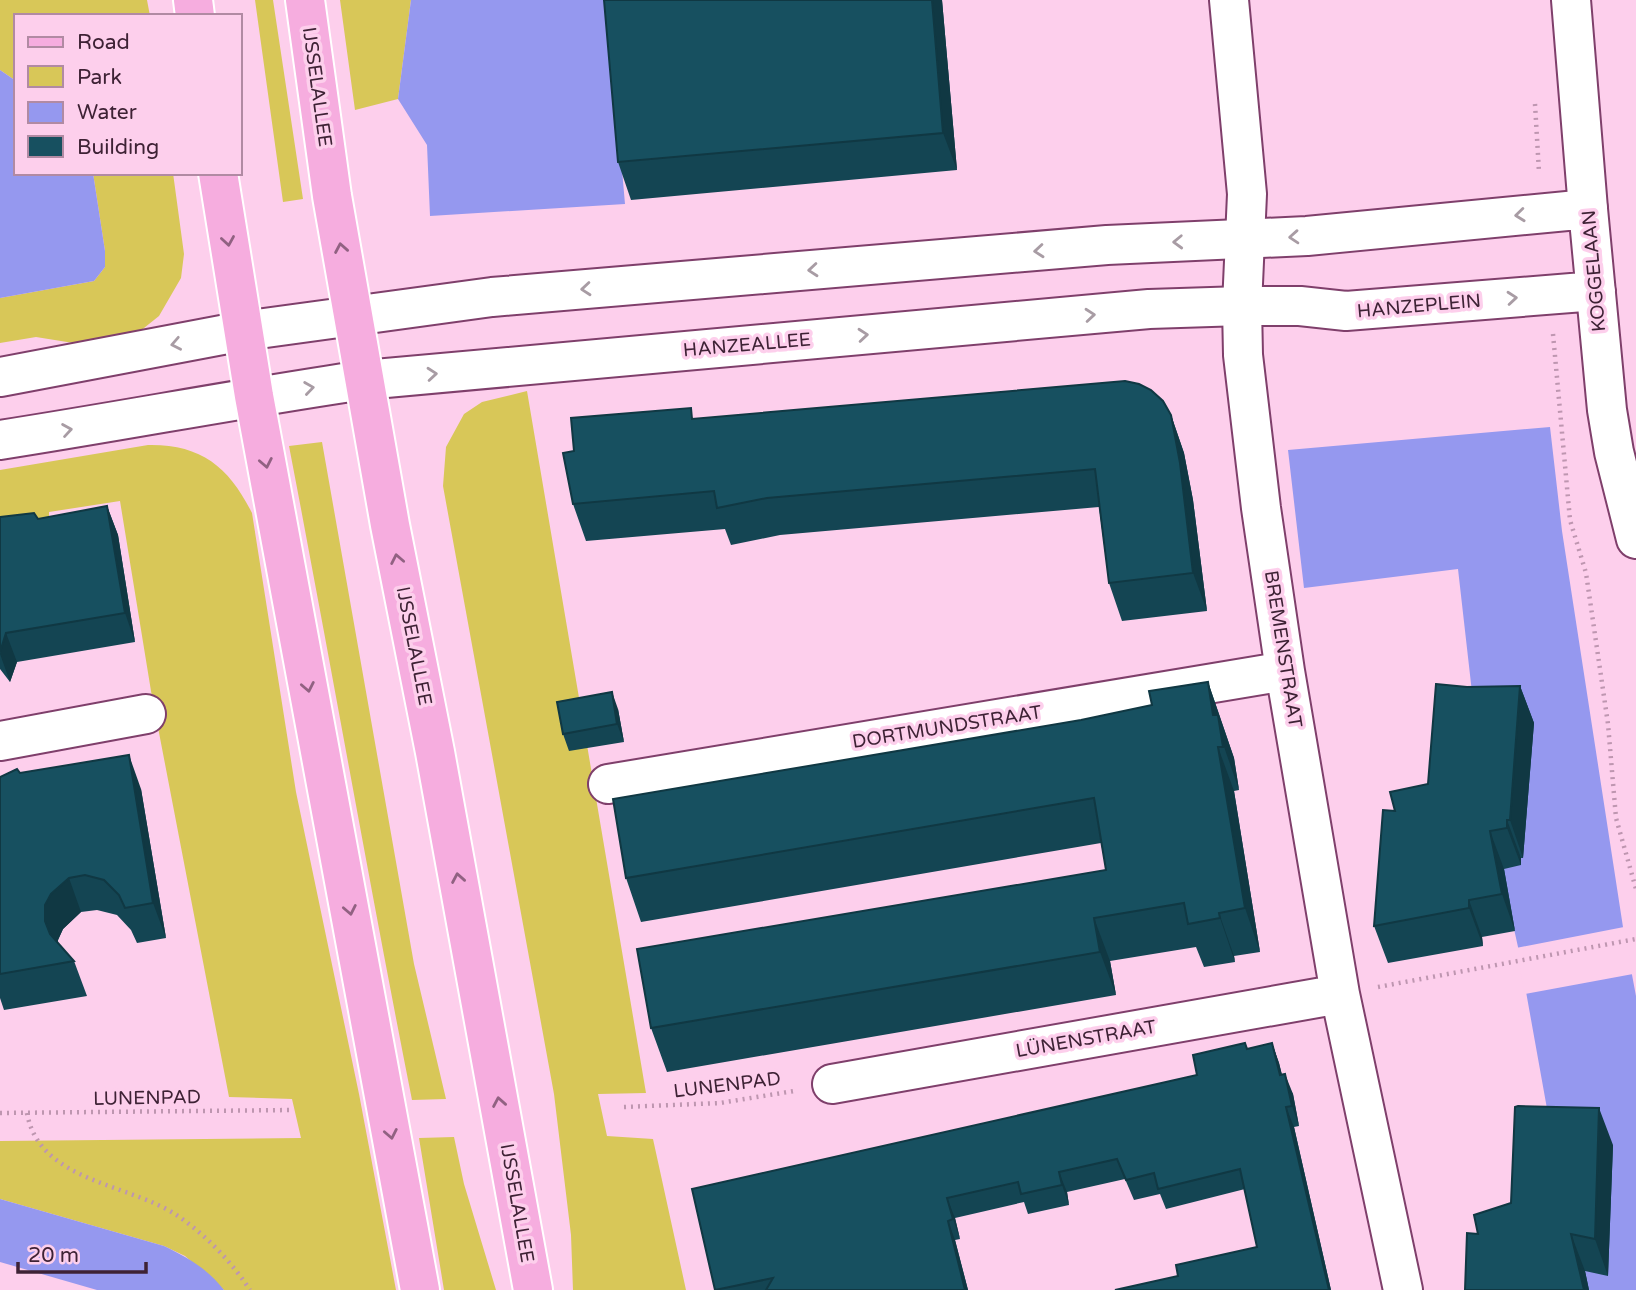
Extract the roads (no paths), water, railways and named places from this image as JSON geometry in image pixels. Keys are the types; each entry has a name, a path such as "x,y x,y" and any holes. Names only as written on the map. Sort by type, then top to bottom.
{"main road":[{"name":"IJSSELALLEE","path":"305,0 332,196 364,380 533,1290"},
{"path":"218,175 254,396 420,1290"}],"street":[{"name":"BREMENSTRAAT","path":"1229,0 1247,194 1242,306 1243,355 1258,480 1285,671 1340,994 1403,1290"},
{"name":"KOGGELAAN","path":"1571,0 1588,209 1614,452 1636,539"},
{"path":"0,377 243,331 492,297 1094,246 1246,240 1588,209"},
{"name":"HANZEPLEIN","path":"1242,306 1300,306 1346,312 1596,291"},
{"name":"HANZEALLEE","path":"0,440 136,419 254,396 364,380 1149,309 1242,306"},
{"name":"DORTMUNDSTRAAT","path":"608,784 1285,671"},
{"path":"0,741 146,714"},
{"name":"LÜNENSTRAAT","path":"832,1084 1340,994"}],"water":[{"path":"411,0 607,0 625,204 430,216 427,145 398,99"},
{"path":"0,70 14,80 14,175 93,175 105,267 94,281 0,298"},
{"path":"1550,427 1562,531 1636,996 1636,1290 1587,1290 1551,1131 1518,947 1493,834 1474,710 1458,569 1304,588 1288,450"},
{"path":"0,1199 164,1246 197,1264 224,1290 97,1290 0,1262"}]}
